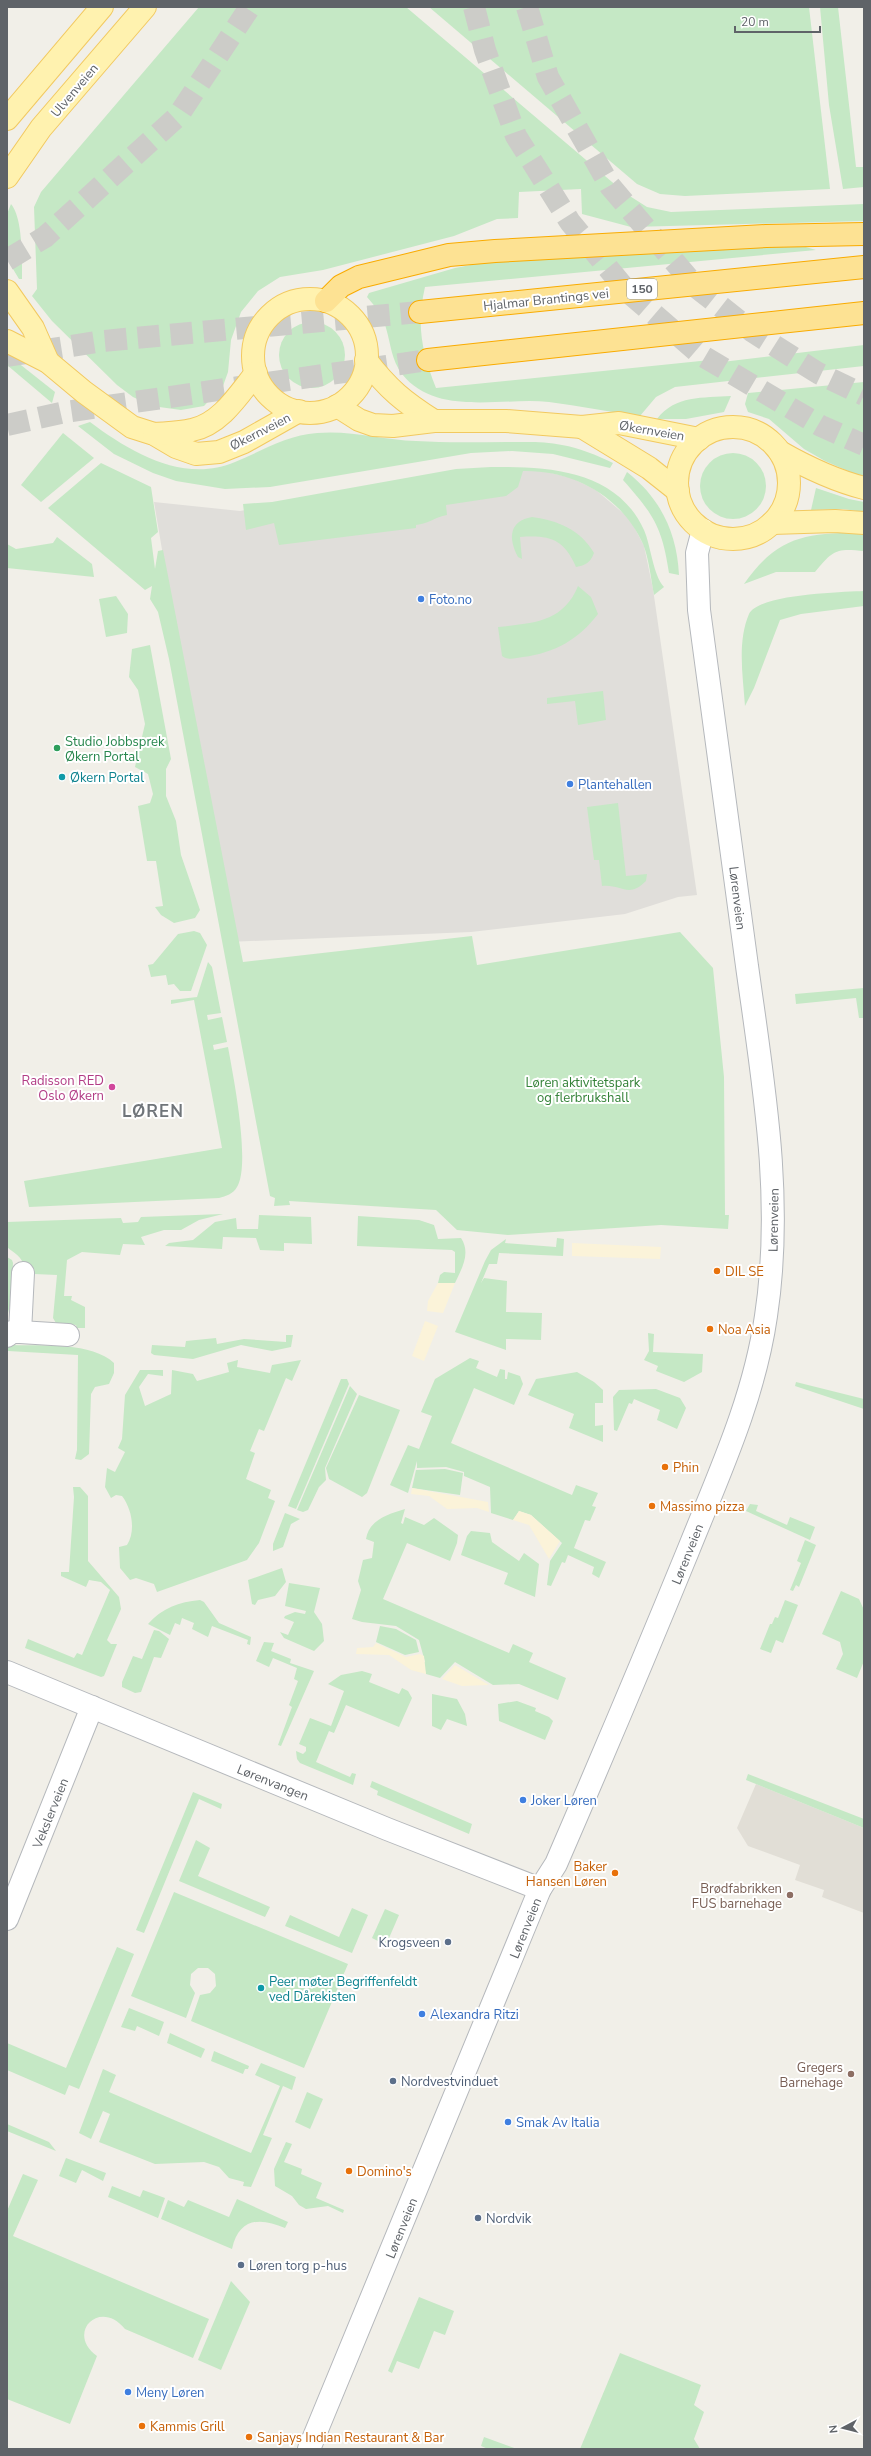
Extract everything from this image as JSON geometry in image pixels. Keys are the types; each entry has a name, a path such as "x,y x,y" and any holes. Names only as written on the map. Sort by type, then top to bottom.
{"highway":[{"path":"326,301 341,286 359,277 449,255 766,236 864,234"},
{"name":"Hjalmar Brantings vei","path":"420,312 864,267"},
{"path":"428,360 864,313"}],"main road":[{"path":"7,119 102,7"},
{"name":"Ulvenveien","path":"7,177 41,128 145,7"},
{"name":"Økernveien","path":"7,291 33,328 48,362"},
{"path":"308,298 326,301 344,309 357,323 365,341 366,360 357,387 337,406 318,412 299,412 288,408 272,398 260,384 256,373 253,355 256,338 264,322 272,314 291,302 308,298"},
{"name":"Økernveien","path":"7,341 48,362 115,416 132,427 154,434 176,447 196,454 219,452 244,442 299,412"},
{"path":"366,360 384,384 406,403 434,421"},
{"name":"Økernveien","path":"154,434 193,430 209,423 224,412 256,373"},
{"name":"Økernveien","path":"337,406 359,420 373,425 393,426 434,421 514,422 582,427 618,423 699,439"},
{"name":"Økernveien","path":"582,427 649,468 678,491"},
{"path":"780,452 787,466 789,482 784,504 772,523 764,530 742,539 726,539 703,530 684,510 678,491 678,477 682,462 688,450 699,439 715,430 733,427 751,430 762,436 780,452 814,472 836,481 864,488"},
{"path":"772,523 835,521 864,523"}],"street":[{"name":"Lørenveien","path":"309,2449 540,1889 556,1864 631,1691 745,1406 758,1358 772,1266 774,1191 769,1137 697,596 697,553 703,530"},
{"path":"23,1273 13,1334 68,1335"},
{"name":"Lørenvangen","path":"7,1672 540,1889"},
{"name":"Vekslerveien","path":"7,1919 92,1707"}],"shaded area":[{"path":"475,471 543,471 572,478 596,490 630,519 644,546 653,589 697,895 678,897 625,914 471,932 228,942 154,502 240,511"},
{"path":"756,1784 864,1828 864,1913 822,1897 824,1890 795,1880 800,1865 748,1846 737,1828"}],"green space":[{"path":"199,7 406,7 625,193 647,207 671,212 864,204 864,221 631,227 582,214 581,189 519,192 518,218 497,219 454,236 323,270 280,277 258,291 241,312 231,340 228,372 223,386 204,406 181,410 152,406 133,397 117,385 52,321 32,296 37,289 34,207 41,192"},
{"path":"429,7 809,7 830,189 685,196 660,194 637,184"},
{"path":"820,7 838,7 856,167 864,167 864,187 843,189 829,105"},
{"path":"11,204 15,210 20,229 22,279 19,279 7,259 7,214"},
{"path":"799,245 816,250 425,287 421,314 422,339 427,363 436,388 720,359 722,362 864,345 864,366 675,387 656,397 640,416 549,402 470,402 433,396 416,387 402,374 398,368 393,357 383,319 367,297 369,293 455,268 492,261"},
{"path":"312,322 324,325 335,332 342,343 345,355 342,367 335,378 324,385 312,388 300,385 289,378 282,367 279,355 282,343 289,332 300,325"},
{"path":"7,354 55,392 52,403 7,365"},
{"path":"864,382 864,478 825,461 804,449 769,419 748,412 745,404 748,393"},
{"path":"731,396 724,412 686,419 657,419 664,411 672,406 690,399"},
{"path":"90,422 122,444 158,462 177,467 196,469 216,468 235,462 275,444 295,437 306,434 330,432 428,442 549,443 569,446 582,450 613,463 610,468 553,454 512,451 471,453 270,487 225,489 176,481 153,473 114,454 78,426"},
{"path":"63,433 94,458 41,502 21,485"},
{"path":"727,453 739,453 746,455 757,462 764,473 766,486 764,499 757,510 746,517 739,519 727,519 720,517 709,510 702,499 700,492 700,480 702,473 709,462 720,455"},
{"name":"Løren aktivitetspark og flerbrukshall","path":"101,463 151,487 158,532 151,538 155,569 158,551 163,550 243,962 472,936 477,965 680,932 713,968 724,1077 725,1215 729,1215 728,1229 661,1225 508,1235 457,1230 436,1210 289,1201 290,1205 274,1206 275,1198 270,1196 169,659 158,612 150,599 152,586 145,590 48,508"},
{"path":"491,467 535,468 557,471 579,476 599,483 617,495 632,510 644,530 657,575 664,587 654,595 643,544 634,527 623,513 609,500 578,481 560,475 542,472 523,471 518,487 506,496 446,505 447,515 416,525 416,528 279,545 274,523 246,530 243,504 272,502 456,469"},
{"path":"627,472 649,493 665,517 675,544 679,575 669,573 660,533 649,513 623,480"},
{"path":"816,488 849,499 864,502 864,512 843,509 811,510"},
{"path":"532,517 541,518 559,524 575,532 589,545 594,553 591,559 585,564 576,567 566,550 561,545 548,538 540,537 520,537 522,559 518,557 513,543 513,531 519,522"},
{"path":"864,532 864,551 847,550 836,552 826,559 815,572 776,572 744,584 757,567 782,546 810,536"},
{"path":"57,537 92,564 94,577 7,568 7,544 16,549 53,543"},
{"path":"578,586 591,597 598,614 583,631 574,638 546,652 512,659 504,658 502,656 498,627 534,622 555,614 572,598"},
{"path":"864,591 864,606 801,614 780,620 754,688 745,706 742,672 743,636 749,614 756,607 768,602 802,595"},
{"path":"116,596 128,614 127,633 106,637 99,599"},
{"path":"150,645 171,759 166,769 166,796 176,821 181,855 200,910 195,918 174,923 161,915 155,907 163,906 156,861 147,861 138,806 150,803 153,794 148,774 135,767 145,724 138,690 129,677 132,649"},
{"path":"603,691 606,720 578,725 575,701 547,704 547,698"},
{"path":"618,803 626,876 647,874 646,881 640,886 629,890 602,886 599,860 594,860 587,807"},
{"path":"194,931 200,933 207,945 191,991 180,991 174,984 168,985 166,975 151,977 148,965 153,964 178,934"},
{"path":"208,962 212,967 221,1013 207,1015 208,1020 222,1017 227,1042 213,1045 214,1050 228,1047 240,1119 242,1159 241,1176 237,1187 229,1194 219,1198 29,1207 24,1181 222,1148 194,1000 171,1004 171,1000 197,997"},
{"path":"864,988 864,1018 859,1018 856,998 796,1004 795,994"},
{"path":"223,1214 199,1220 181,1230 164,1230 141,1237 145,1245 123,1244 120,1255 82,1252 67,1260 64,1296 72,1296 71,1300 85,1307 85,1328 77,1328 76,1325 56,1323 53,1318 57,1275 34,1274 33,1268 24,1267 20,1258 7,1247 7,1222 121,1218 123,1223 138,1222 141,1217"},
{"path":"259,1215 311,1217 312,1244 284,1243 284,1251 260,1250 256,1238 223,1237 222,1249 165,1246 169,1243 193,1240 215,1222 236,1218 237,1229 258,1229"},
{"path":"358,1216 419,1220 434,1225 438,1239 461,1238 464,1244 465,1255 463,1266 455,1283 438,1283 440,1275 444,1272 455,1273 455,1252 452,1250 357,1246"},
{"path":"557,1238 564,1239 563,1256 499,1253 497,1264 489,1264 481,1283 484,1278 507,1281 506,1312 542,1313 541,1340 506,1339 506,1350 455,1332 491,1250 506,1239 505,1243 556,1247"},
{"path":"7,1257 12,1260 13,1263 11,1301 7,1317"},
{"path":"648,1333 654,1334 653,1352 703,1354 702,1372 684,1382 656,1371 658,1366 644,1360 649,1351"},
{"path":"286,1335 293,1335 291,1347 272,1351 241,1345 193,1359 154,1355 151,1353 152,1345 185,1347 186,1341 216,1338 217,1344 244,1339 286,1342"},
{"path":"13,1345 66,1346 80,1348 105,1356 114,1363 114,1373 109,1384 95,1387 91,1394 89,1454 81,1460 75,1459 77,1450 78,1355 8,1351 7,1365 7,1348"},
{"path":"470,1358 479,1361 476,1368 497,1377 500,1369 505,1370 505,1379 507,1379 508,1372 520,1376 523,1384 514,1405 474,1388 451,1443 572,1495 576,1485 598,1493 592,1506 596,1507 590,1521 585,1520 574,1548 606,1562 599,1578 592,1574 594,1567 568,1555 565,1563 562,1562 551,1586 547,1585 550,1561 562,1543 531,1515 519,1511 513,1520 491,1513 490,1487 464,1476 464,1472 446,1467 417,1468 417,1461 408,1493 390,1485 408,1445 419,1449 432,1416 421,1412 435,1379"},
{"path":"238,1360 237,1367 270,1373 272,1365 301,1360 292,1381 286,1378 264,1431 259,1429 250,1451 255,1453 246,1479 271,1490 268,1498 275,1501 259,1543 247,1560 157,1592 154,1584 136,1578 130,1580 120,1568 119,1547 127,1545 130,1539 132,1520 128,1507 122,1496 116,1495 111,1498 105,1487 107,1468 115,1472 125,1452 118,1448 122,1439 125,1395 140,1370 163,1370 163,1376 148,1374 139,1387 145,1406 171,1394 172,1370 193,1374 197,1381 229,1372 227,1363"},
{"path":"577,1372 594,1382 603,1390 603,1403 595,1403 595,1426 603,1425 603,1442 569,1428 574,1414 528,1395 536,1379"},
{"path":"341,1379 347,1379 349,1384 296,1509 288,1506"},
{"path":"796,1382 864,1399 864,1409 795,1386"},
{"path":"350,1386 357,1394 325,1468 326,1480 319,1487 308,1510 303,1512 297,1510"},
{"path":"656,1389 680,1398 686,1408 677,1429 657,1420 660,1410 634,1399 632,1404 629,1403 617,1431 614,1430 613,1397 619,1390"},
{"path":"359,1395 400,1410 367,1493 362,1497 329,1479 326,1468"},
{"path":"445,1469 463,1473 460,1495 412,1488 416,1470"},
{"path":"73,1487 80,1487 88,1496 88,1561 119,1597 121,1609 107,1640 111,1644 117,1644 104,1676 101,1677 25,1648 28,1639 74,1658 77,1653 82,1655 110,1590 101,1582 89,1580 86,1587 61,1576 61,1572 69,1572 74,1497"},
{"path":"750,1504 758,1505 756,1511 787,1525 790,1517 815,1527 810,1540 746,1511"},
{"path":"405,1509 401,1523 403,1524 405,1517 424,1525 434,1518 458,1535 457,1543 450,1561 407,1543 383,1599 509,1653 513,1644 533,1653 529,1662 566,1678 558,1700 519,1684 493,1685 455,1662 440,1678 426,1674 423,1663 425,1662 419,1640 396,1626 362,1622 352,1619 361,1590 358,1581 363,1560 372,1558 374,1542 366,1539 368,1532 375,1522 392,1513"},
{"path":"285,1513 300,1519 291,1524 283,1547 273,1551 273,1544"},
{"path":"471,1531 490,1533 492,1542 519,1561 524,1553 539,1564 535,1597 504,1584 508,1573 461,1555 467,1536"},
{"path":"805,1540 816,1545 799,1587 796,1585 793,1591 790,1590 801,1563 797,1561"},
{"path":"282,1568 286,1582 275,1596 258,1600 255,1605 252,1604 248,1580"},
{"path":"289,1583 320,1588 314,1612 322,1624 324,1641 314,1651 284,1638 280,1632 288,1635 294,1622 284,1618 285,1616 295,1612 305,1614 306,1611 285,1606"},
{"path":"841,1591 859,1599 864,1610 864,1661 857,1678 836,1669 843,1654 840,1642 822,1634"},
{"path":"200,1600 204,1602 219,1623 251,1637 250,1645 247,1644 248,1640 212,1626 208,1637 192,1629 194,1623 182,1618 180,1625 175,1623 170,1635 148,1624 153,1618 171,1607 185,1602"},
{"path":"785,1600 798,1605 783,1643 776,1640 771,1653 760,1649 770,1624 772,1624 775,1617 778,1618"},
{"path":"380,1626 396,1629 416,1640 419,1652 405,1655 376,1642"},
{"path":"154,1630 159,1631 169,1639 161,1658 154,1657 141,1692 135,1693 122,1687 122,1682 133,1656 142,1659"},
{"path":"264,1642 274,1643 271,1651 291,1659 290,1663 314,1671 281,1746 278,1745 292,1707 289,1705 298,1681 294,1679 297,1668 273,1658 269,1667 256,1661"},
{"path":"362,1671 372,1674 369,1682 399,1694 402,1688 408,1691 412,1698 399,1727 346,1705 334,1733 329,1731 316,1762 350,1777 352,1773 356,1774 353,1785 300,1763 297,1759 296,1751 303,1754 306,1751 306,1747 299,1744 310,1718 331,1726 344,1691 328,1684 341,1675"},
{"path":"432,1694 457,1699 465,1714 467,1726 447,1719 441,1730 432,1726"},
{"path":"517,1701 536,1708 535,1711 549,1717 553,1721 545,1740 499,1721 498,1704"},
{"path":"748,1774 864,1819 864,1828 746,1780"},
{"path":"372,1781 472,1824 469,1834 377,1795 378,1791 370,1787"},
{"path":"193,1792 222,1804 221,1809 199,1799 144,1933 136,1930"},
{"path":"196,1840 210,1848 198,1876 270,1907 265,1917 179,1881"},
{"path":"174,1892 348,1964 304,2068 191,2021 200,1995 210,1993 216,1986 215,1974 208,1968 198,1968 191,1974 190,1985 195,1993 186,2018 131,1996"},
{"path":"352,1908 368,1915 352,1953 285,1926 290,1915 339,1937"},
{"path":"385,1909 399,1915 386,1945 372,1938"},
{"path":"117,1947 134,1954 79,2089 69,2085 65,2095 7,2070 7,2043 66,2068"},
{"path":"129,2008 164,2022 159,2036 137,2026 135,2031 121,2027"},
{"path":"170,2033 205,2049 201,2058 167,2043"},
{"path":"214,2051 249,2066 248,2069 245,2069 243,2074 211,2061"},
{"path":"261,2063 296,2077 292,2090 283,2086 263,2135 272,2138 251,2187 243,2186 244,2182 229,2178 219,2167 204,2162 155,2164 99,2142 110,2114 103,2111 91,2139 79,2133 103,2069 116,2075 109,2092 251,2153 280,2086 255,2075"},
{"path":"307,2092 323,2099 310,2129 295,2122"},
{"path":"7,2124 49,2142 56,2151 7,2131"},
{"path":"286,2142 292,2144 284,2162 302,2169 301,2174 322,2183 316,2198 344,2210 343,2213 328,2206 306,2209 299,2205 292,2196 275,2186 274,2169"},
{"path":"66,2158 106,2173 103,2181 82,2170 76,2183 59,2176"},
{"path":"23,2174 38,2180 13,2236 209,2319 193,2358 125,2329 115,2320 106,2317 97,2318 90,2322 85,2329 84,2338 88,2347 97,2356 70,2424 7,2399 7,2211"},
{"path":"112,2186 140,2197 143,2190 165,2198 158,2218 108,2197"},
{"path":"237,2199 288,2222 285,2228 267,2222 252,2223 245,2226 240,2231 235,2239 232,2249 161,2219 168,2200 184,2207 188,2200 229,2217"},
{"path":"231,2281 250,2302 221,2370 198,2360"},
{"path":"419,2297 454,2311 445,2335 434,2331 419,2369 397,2361 392,2373 388,2371"},
{"path":"620,2353 701,2385 694,2405 704,2412 694,2439 700,2449 580,2449"},
{"path":"484,2437 517,2449 488,2449 481,2446"}],"sand":[{"path":"572,1243 661,1247 660,1259 572,1256"},
{"path":"438,1283 455,1283 443,1313 427,1311 428,1301"},
{"path":"425,1321 438,1326 424,1361 412,1356"},
{"path":"412,1488 488,1502 489,1512 477,1508 447,1509 429,1496 411,1494"},
{"path":"519,1511 531,1515 560,1541 549,1559 529,1525 513,1520"},
{"path":"376,1643 406,1657 420,1654 424,1656 426,1674 411,1670 389,1655 356,1654 357,1648 373,1647"},
{"path":"455,1665 489,1685 462,1686 442,1679"}],"tunnel":[{"path":"7,260 45,237 178,116 250,7"},
{"path":"474,7 485,50 516,136 570,222 627,291 701,355 821,426 864,445"},
{"path":"527,7 548,77 610,186 696,287 753,332 818,373 864,395"},
{"path":"7,356 103,341 420,312"},
{"path":"7,425 65,412 428,360"}],"place":[{"name":"Foto.no","path":"421,599"},
{"name":"Studio Jobbsprek Økern Portal","path":"57,748"},
{"name":"Økern Portal","path":"62,777"},
{"name":"Plantehallen","path":"570,784"},
{"name":"Radisson RED Oslo Økern","path":"112,1087"},
{"name":"DIL SE","path":"717,1271"},
{"name":"Noa Asia","path":"710,1329"},
{"name":"Phin","path":"665,1467"},
{"name":"Massimo pizza","path":"652,1506"},
{"name":"Joker Løren","path":"523,1800"},
{"name":"Baker Hansen Løren","path":"615,1873"},
{"name":"Brødfabrikken FUS barnehage","path":"790,1895"},
{"name":"Krogsveen","path":"448,1942"},
{"name":"Peer møter Begriffenfeldt ved Dårekisten","path":"261,1988"},
{"name":"Alexandra Ritzi","path":"422,2014"},
{"name":"Gregers Barnehage","path":"851,2074"},
{"name":"Nordvestvinduet","path":"393,2081"},
{"name":"Smak Av Italia","path":"508,2122"},
{"name":"Domino's","path":"349,2171"},
{"name":"Nordvik","path":"478,2218"},
{"name":"Løren torg p-hus","path":"241,2265"},
{"name":"Meny Løren","path":"128,2392"},
{"name":"Kammis Grill","path":"142,2426"},
{"name":"Sanjays Indian Restaurant & Bar","path":"249,2437"}],"district":[{"name":"LØREN","path":"153,1111"}]}
